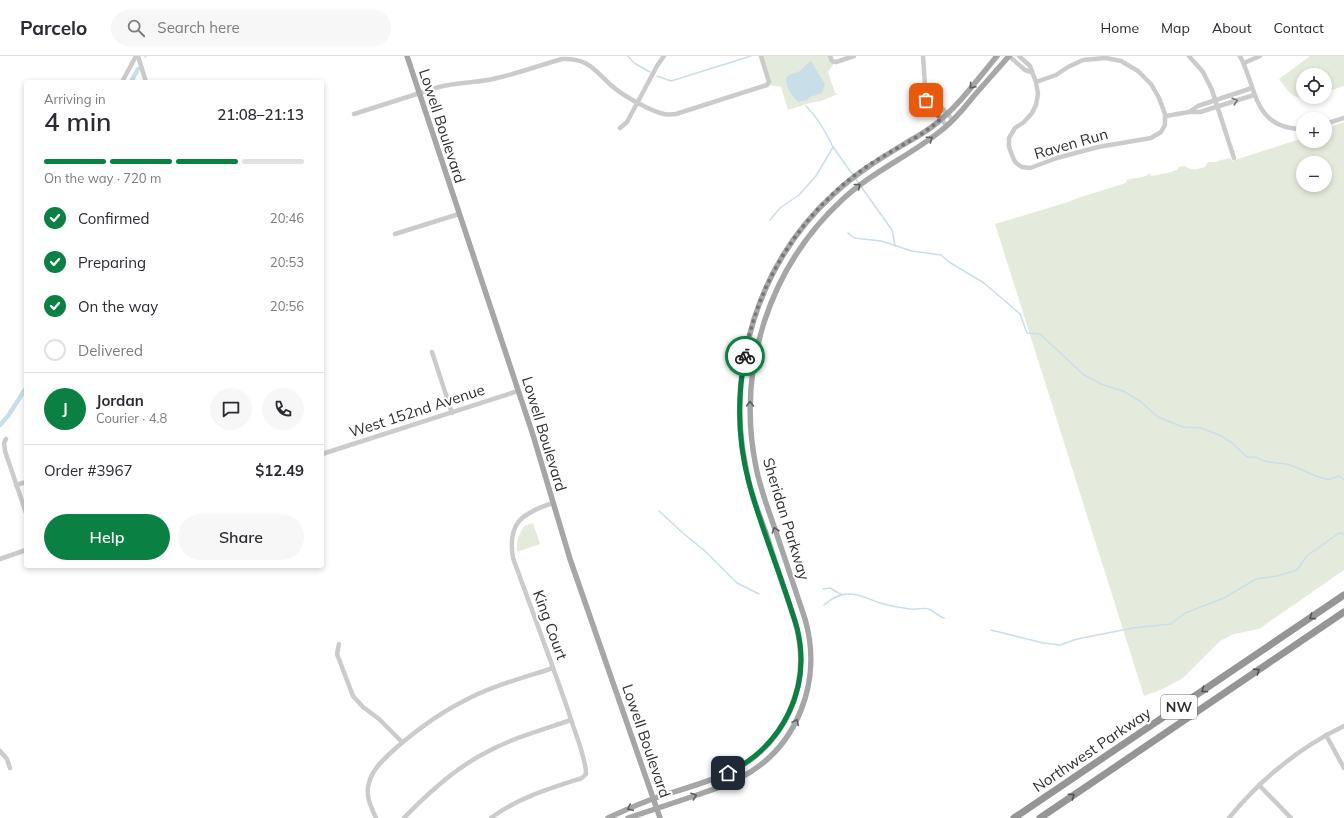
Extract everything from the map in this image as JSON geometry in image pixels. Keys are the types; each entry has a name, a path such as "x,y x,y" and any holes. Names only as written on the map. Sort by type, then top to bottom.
{"highway":[{"name":"Northwest Parkway","path":"1014,818 1344,595"},
{"name":"Northwest Parkway","path":"1040,818 1344,612"}],"main road":[{"name":"Lowell Boulevard","path":"407,56 533,436 597,638 660,818"},
{"name":"Sheridan Parkway","path":"608,818 640,803 721,776 735,769 760,752 775,735 787,716 796,695 800,673 800,643 795,621 749,483 741,437 741,384 745,352 760,300 773,273 797,234 817,210 869,165 928,130 947,114 997,56"},
{"name":"Sheridan Parkway","path":"628,818 723,786 739,779 758,767 775,752 786,738 798,717 806,695 811,668 809,634 762,491 756,469 750,424 752,376 763,324 775,292 790,264 803,244 822,220 843,199 874,174 920,146 947,126 1009,56"}],"street":[{"path":"123,80 137,56"},
{"path":"137,56 145,80"},
{"path":"620,128 627,122 657,66 664,56"},
{"path":"354,114 451,84 497,79 562,58 580,60 592,66 613,87 662,114 676,114 767,85 769,82 761,56"},
{"path":"830,56 832,61 836,62 854,56"},
{"path":"923,56 926,100 929,106 947,126"},
{"name":"Raven Run","path":"1009,56 1025,70 1031,72"},
{"name":"Raven Run","path":"1019,56 1030,66 1036,82 1038,94 1035,108 1028,118 1015,128 1009,138 1009,147 1014,160 1022,167 1030,168 1098,147 1157,136 1164,128 1166,116"},
{"path":"1189,56 1203,72 1208,81 1234,158"},
{"path":"1240,56 1254,95 1263,111 1275,121 1287,127 1296,128"},
{"path":"1244,64 1260,56"},
{"path":"1036,82 1056,74 1083,60 1098,58 1114,60 1129,65 1138,71 1146,78 1159,98 1166,116 1189,112 1198,106 1216,104 1254,95"},
{"path":"925,87 953,120"},
{"path":"1216,104 1252,88"},
{"path":"1332,122 1344,118"},
{"path":"395,234 459,214"},
{"path":"432,352 452,413"},
{"name":"West 152nd Avenue","path":"324,453 518,391"},
{"path":"6,439 4,443 5,451 24,507"},
{"path":"16,485 24,483"},
{"name":"King Court","path":"491,818 535,794 582,778 586,774 585,763 571,720 513,558 511,537 519,521 535,509 553,503"},
{"path":"0,559 24,551"},
{"path":"339,644 337,654 353,696 402,742"},
{"path":"376,818 368,795 369,782 382,761 402,742 432,719 462,702 490,689 553,668"},
{"path":"404,818 435,788 460,768 485,753 510,742 571,720"},
{"path":"1229,818 1271,773 1289,758 1326,735 1344,726"},
{"path":"1326,735 1344,768"},
{"path":"0,751 7,759 10,768"},
{"path":"1259,785 1292,818"}],"green space":[{"path":"761,56 830,56 835,62 828,72 835,93 838,94 821,101 788,110 781,87 767,85 769,81"},
{"path":"1310,56 1344,56 1344,86 1332,90 1332,68 1296,68 1296,96 1291,94 1279,79"},
{"path":"1344,122 1344,570 1259,629 1234,634 1220,641 1183,678 1165,688 1144,696 995,224 1126,183 1127,180 1142,177 1150,173 1151,176 1167,173 1177,170 1179,167 1185,166 1192,169 1200,168 1205,167 1208,162 1216,162 1231,158 1232,161 1296,140 1296,148 1332,148 1332,126"},
{"path":"533,523 540,544 517,552 517,541 522,529 524,526"}],"water":[{"path":"811,61 825,84 822,93 810,97 807,100 798,102 789,91 786,78 790,74 800,71"}],"waterway":[{"path":"628,56 634,63 650,72"},
{"path":"657,76 671,81 751,56"},
{"path":"132,80 138,69"},
{"path":"770,220 780,208 799,195 816,176 833,147 821,125 806,106"},
{"path":"833,147 892,230 895,246"},
{"path":"848,233 854,238 881,241 912,251 941,255 949,262 984,283 1020,314 1027,333 1040,334 1084,375 1101,384 1123,391 1140,401 1158,417 1183,427 1201,428 1219,435 1231,442 1247,457 1256,457 1267,462 1291,465 1322,478 1330,479 1339,476 1344,480"},
{"path":"0,425 8,416 24,391"},
{"path":"659,511 705,551 737,583 759,594"},
{"path":"991,630 1043,643 1060,645 1077,639 1133,628 1171,624 1185,613 1224,598 1256,579 1277,576 1297,570 1307,556 1339,533 1344,534"},
{"path":"823,589 830,588 842,595"},
{"path":"824,605 838,596 852,594 895,607 929,609 944,618"}],"way so far":[{"path":"745,356 760,300 773,273 793,240 822,205 851,178 869,165 928,130 941,119 929,106 926,100"}],"route":[{"path":"728,773 760,752 780,729 796,695 801,665 800,643 797,628 753,497 744,460 741,437 740,406 742,368 745,356"}]}
